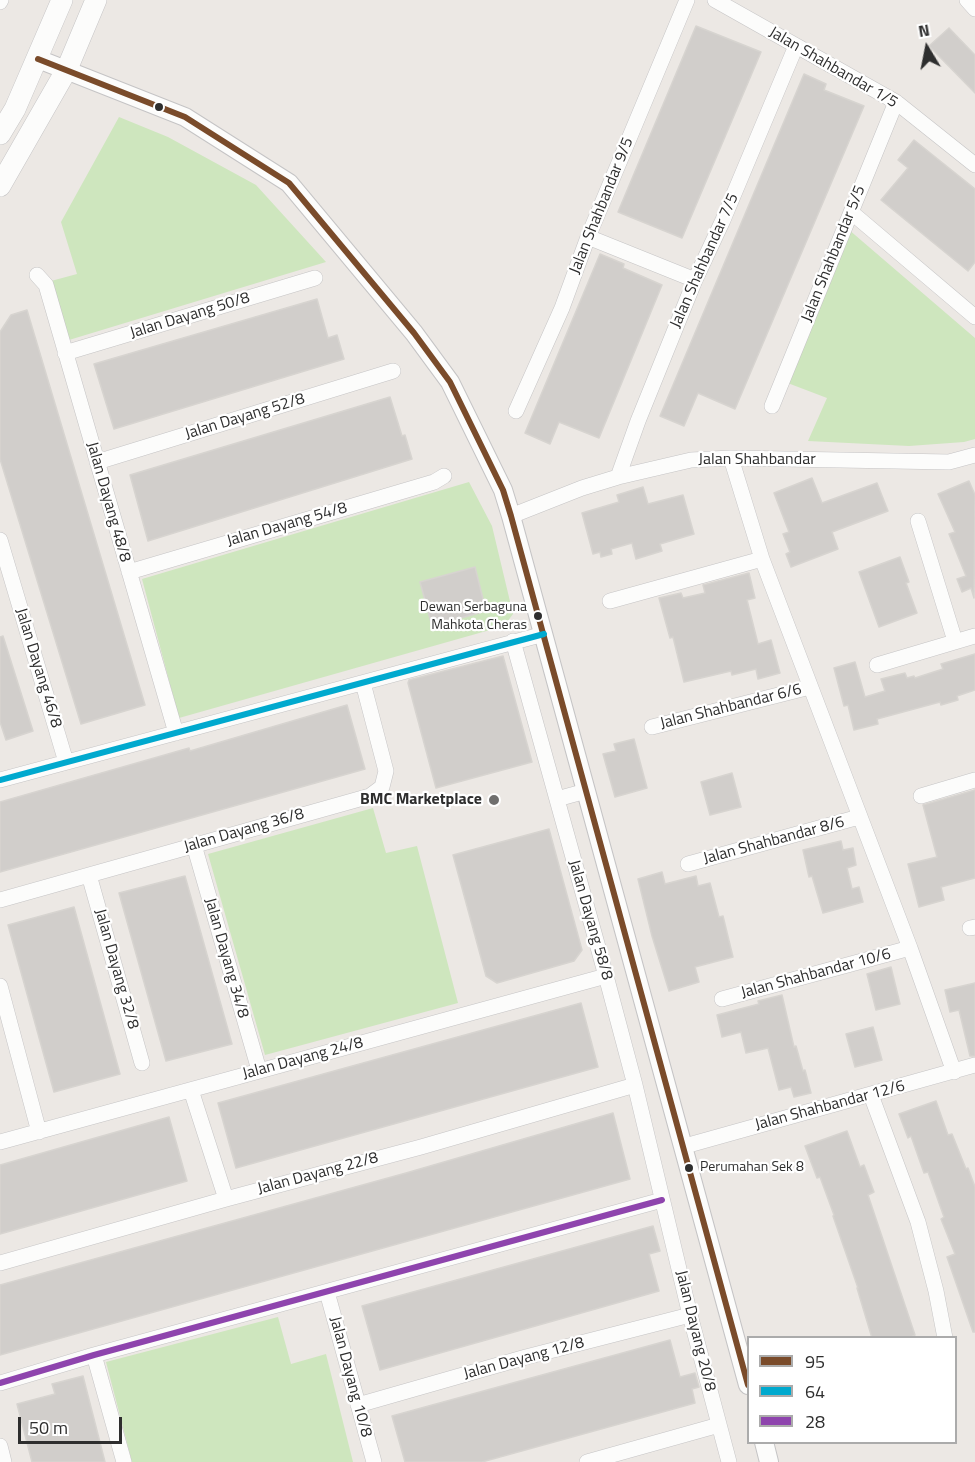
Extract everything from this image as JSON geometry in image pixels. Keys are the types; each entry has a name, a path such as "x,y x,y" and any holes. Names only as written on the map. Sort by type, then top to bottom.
{"main road":[{"path":"0,134 15,109 62,0"},
{"path":"0,186 67,69 96,0"}],"street":[{"name":"Jalan Shahbandar 9/5","path":"516,411 562,308 588,237 687,0"},
{"name":"Jalan Shahbandar 1/5","path":"715,0 896,102 975,165"},
{"path":"967,0 975,9"},
{"name":"Jalan Shahbandar 7/5","path":"618,477 695,280 723,220 796,46"},
{"path":"38,59 185,117 289,183 414,333 450,382 503,490 511,516 685,1146 747,1380"},
{"name":"Jalan Shahbandar 5/5","path":"772,406 896,102"},
{"path":"851,212 975,317"},
{"path":"588,237 695,280"},
{"name":"Jalan Dayang 48/8","path":"37,275 46,285 176,733"},
{"name":"Jalan Dayang 50/8","path":"64,353 315,278"},
{"name":"Jalan Dayang 52/8","path":"97,462 393,371"},
{"name":"Jalan Shahbandar","path":"511,516 582,488 691,460 731,458 949,462 975,455"},
{"path":"731,458 762,559 954,1072"},
{"name":"Jalan Dayang 54/8","path":"129,572 434,482 444,476"},
{"path":"918,521 956,641"},
{"name":"Jalan Dayang 46/8","path":"0,540 66,762"},
{"path":"610,601 762,559"},
{"path":"0,780 543,634"},
{"path":"877,665 975,636"},
{"name":"Jalan Dayang 58/8","path":"513,641 606,976 662,1200"},
{"name":"Jalan Dayang 36/8","path":"0,900 370,796 382,787 386,771 363,683"},
{"name":"Jalan Shahbandar 6/6","path":"652,727 810,687"},
{"path":"921,796 975,780"},
{"path":"557,799 586,791"},
{"name":"Jalan Shahbandar 8/6","path":"688,864 859,817"},
{"name":"Jalan Dayang 34/8","path":"194,845 259,1071"},
{"name":"Jalan Dayang 32/8","path":"89,875 142,1063"},
{"name":"Jalan Shahbandar 10/6","path":"722,999 909,948"},
{"name":"Jalan Dayang 24/8","path":"0,1142 606,976"},
{"path":"0,986 39,1132"},
{"name":"Jalan Shahbandar 12/6","path":"685,1146 975,1065"},
{"name":"Jalan Dayang 22/8","path":"0,1263 421,1147 635,1085"},
{"path":"191,1090 226,1199"},
{"path":"871,1095 918,1222 936,1291 945,1336"},
{"path":"0,1383 94,1355 662,1200"},
{"name":"Jalan Dayang 20/8","path":"662,1200 729,1462"},
{"name":"Jalan Dayang 10/8","path":"327,1292 374,1462"},
{"name":"Jalan Dayang 12/8","path":"358,1405 526,1357 690,1315"},
{"path":"94,1355 124,1462"},
{"path":"587,1462 611,1459 719,1425"},
{"path":"764,1444 769,1462"},
{"path":"0,1446 4,1462"}],"green space":[{"path":"119,117 168,137 256,185 326,262 69,340 51,281 77,274 61,222"},
{"path":"848,229 975,338 975,439 964,442 909,446 808,441 827,398 785,382"},
{"path":"469,482 492,526 513,614 504,626 179,718 142,579"},
{"path":"373,808 386,853 417,846 458,1003 265,1055 208,854"},
{"path":"278,1317 291,1364 326,1354 353,1462 132,1462 106,1362"}],"building":[{"path":"696,26 761,52 682,238 618,212"},
{"path":"949,28 975,55 975,93 929,46"},
{"path":"804,74 826,84 824,90 864,106 735,409 698,393 684,426 660,416"},
{"path":"914,140 975,189 975,262 968,271 881,200 908,168 898,160"},
{"path":"600,254 624,264 623,268 662,285 599,438 559,422 550,444 525,433"},
{"path":"317,299 328,338 337,335 344,359 114,429 94,364"},
{"path":"27,310 145,705 81,724 0,459 0,332 11,315"},
{"path":"390,397 412,459 148,541 130,475"},
{"path":"812,478 822,503 877,483 888,511 832,532 838,549 791,567 786,554 790,552 783,534 789,532 774,493"},
{"path":"969,481 975,495 974,598 971,588 962,592 957,579 966,576 949,534 955,532 938,494"},
{"path":"643,487 648,504 683,495 694,534 660,544 662,551 636,559 632,543 611,549 612,554 601,557 600,552 593,554 582,513 619,502 617,495"},
{"path":"900,557 909,582 906,583 917,613 879,627 859,572"},
{"path":"475,567 486,611 432,626 420,582"},
{"path":"749,573 755,598 747,600 758,644 771,640 780,673 758,679 756,669 732,675 731,671 684,682 673,637 670,638 659,598 681,593 683,598 705,593 703,585"},
{"path":"3,636 33,731 6,740 0,722 0,637"},
{"path":"975,654 975,690 957,696 958,700 941,705 940,702 877,719 878,724 854,730 848,705 844,706 834,668 855,662 865,697 885,691 881,679 905,673 907,678 914,676 915,678 943,669 941,664"},
{"path":"503,656 532,762 436,788 409,680"},
{"path":"347,705 365,769 0,872 0,802 189,748 190,751"},
{"path":"634,739 647,788 615,797 603,754 616,751 614,744"},
{"path":"732,773 741,807 710,815 701,782"},
{"path":"975,790 975,878 941,887 944,900 919,907 908,864 937,857 923,805"},
{"path":"549,829 582,950 574,961 497,983 486,976 453,855"},
{"path":"841,841 843,850 853,848 856,865 847,868 852,889 859,887 863,902 823,913 812,876 809,877 803,850"},
{"path":"662,872 665,884 696,876 698,886 710,883 719,917 723,916 733,957 695,967 699,982 669,991 638,879"},
{"path":"185,876 232,1044 166,1061 119,893"},
{"path":"74,907 120,1074 54,1092 8,925"},
{"path":"891,967 900,1004 876,1010 867,974"},
{"path":"975,983 975,1056 970,1056 959,1010 950,1012 945,990"},
{"path":"782,995 794,1047 796,1046 803,1071 805,1070 811,1093 794,1097 791,1087 779,1090 768,1048 746,1053 741,1032 722,1037 717,1015 759,1004 758,1001"},
{"path":"581,1003 598,1067 236,1168 218,1103"},
{"path":"873,1027 882,1060 855,1067 846,1034"},
{"path":"936,1101 948,1135 952,1134 975,1187 975,1332 973,1332 947,1257 955,1254 941,1219 944,1217 928,1172 924,1173 911,1136 908,1138 899,1114"},
{"path":"613,1113 630,1179 0,1355 0,1285 406,1173"},
{"path":"169,1117 187,1181 0,1234 0,1165"},
{"path":"847,1131 860,1167 864,1165 874,1192 868,1195 915,1335 871,1336 834,1215 820,1177 817,1178 805,1146"},
{"path":"653,1226 660,1251 649,1254 659,1291 380,1370 362,1306"},
{"path":"670,1340 680,1377 695,1373 699,1387 692,1389 695,1403 482,1462 405,1462 392,1416"},
{"path":"83,1376 105,1462 32,1462 17,1404 55,1394 52,1384"}],"transit line":[{"name":"95","path":"38,59 185,117 289,183 414,333 450,382 503,490 511,516 747,1381"},
{"name":"64","path":"0,780 544,634"},
{"name":"28","path":"0,1383 94,1355 662,1200"}],"place":[{"name":"Dewan Serbaguna Mahkota Cheras","path":"538,616"},
{"name":"BMC Marketplace","path":"494,800"},
{"name":"Perumahan Sek 8","path":"689,1168"}]}
